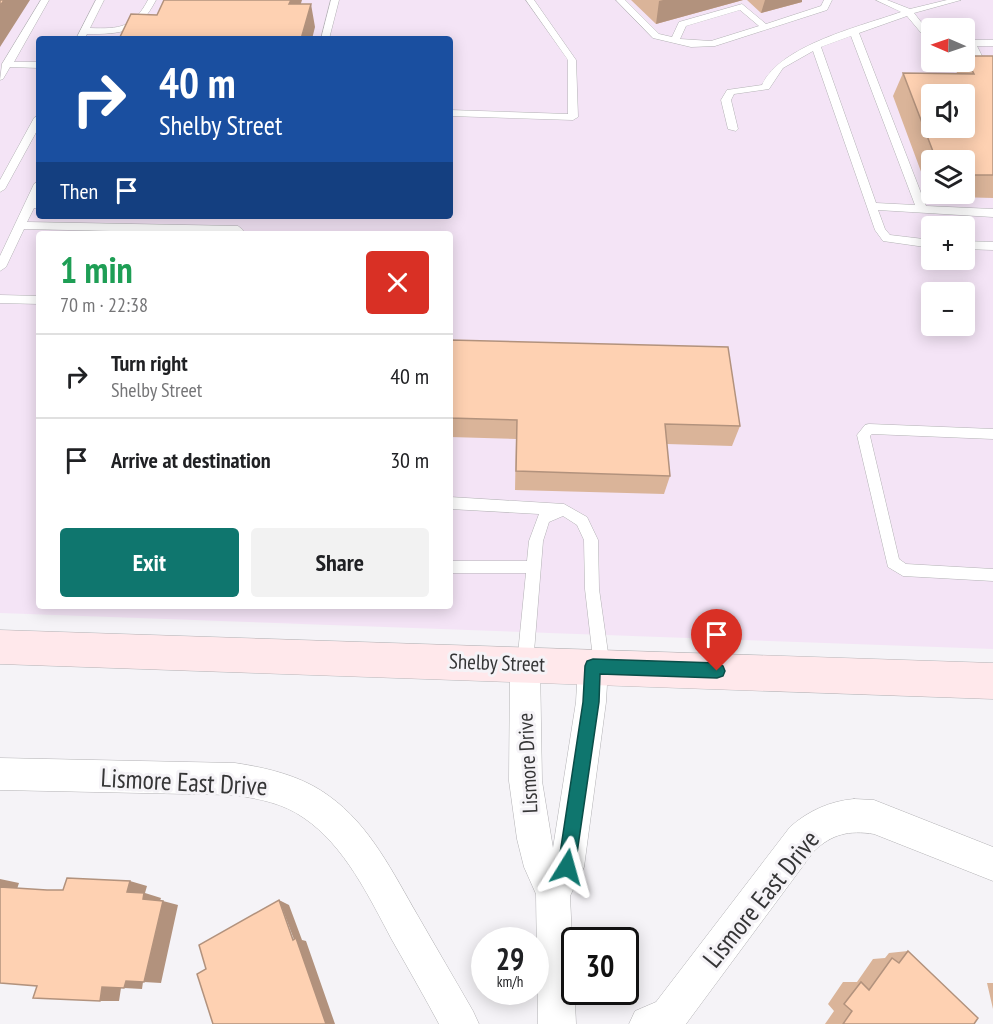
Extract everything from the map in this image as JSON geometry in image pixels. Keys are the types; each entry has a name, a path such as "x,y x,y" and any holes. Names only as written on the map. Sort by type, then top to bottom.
{"street":[{"name":"Shelby Street","path":"0,647 993,681"},
{"name":"Lismore Drive","path":"525,664 527,801 541,870 553,894 557,1024"},
{"name":"Lismore Drive","path":"553,894 567,867 597,667"},
{"name":"Lismore East Drive","path":"0,774 235,779 281,788 310,802 335,821 357,846 460,1024"},
{"name":"Lismore East Drive","path":"648,1024 669,1016 802,839 816,826 826,821 853,815 874,818 993,864"}],"lane":[{"path":"0,77 45,0"},
{"path":"82,35 100,0"},
{"path":"82,35 120,31 134,26 144,16 152,0"},
{"path":"326,36 336,0"},
{"path":"453,113 573,117 572,60 530,0"},
{"path":"620,0 656,36 675,41 712,44 824,8 828,0"},
{"path":"880,0 909,12 921,28"},
{"path":"733,129 726,100 730,92 766,87 771,73 783,63 816,46 909,12 957,0"},
{"path":"675,41 682,24 742,7 765,27"},
{"path":"854,32 922,209"},
{"path":"989,70 971,43 993,43"},
{"path":"816,46 880,230 887,238 921,243"},
{"path":"8,64 36,65"},
{"path":"0,189 34,135"},
{"path":"0,267 20,225 34,205"},
{"path":"872,206 993,213"},
{"path":"20,225 238,231"},
{"path":"0,237 14,237"},
{"path":"975,245 993,246"},
{"path":"0,299 36,300"},
{"path":"993,434 869,429 863,435 893,563 897,568 993,574"},
{"path":"453,503 564,510 582,521 591,540 597,667"},
{"path":"525,664 536,541 544,518 564,510"},
{"path":"453,567 534,567"}],"shaded area":[{"path":"0,0 993,0 993,649 0,613"}],"building":[{"path":"164,0 291,0 289,4 311,4 302,36 120,36 131,14 157,15"},
{"path":"975,56 993,56 993,175 975,175 975,150 932,150 928,138 975,138 975,84 921,84 921,120 903,73 974,74"},
{"path":"453,340 728,347 740,426 665,424 670,476 516,471 517,420 453,418"},
{"path":"67,878 130,881 127,892 144,893 143,899 163,901 144,982 126,981 124,988 102,987 100,1001 33,998 37,986 0,983 0,887 63,890"},
{"path":"279,900 293,940 296,938 326,1024 213,1024 197,974 206,969 199,945"},
{"path":"908,951 978,1018 974,1024 843,1024 852,1011 844,1004 861,982 869,990 892,958 899,963"}],"route":[{"path":"567,867 591,702 593,666 717,671"}]}
